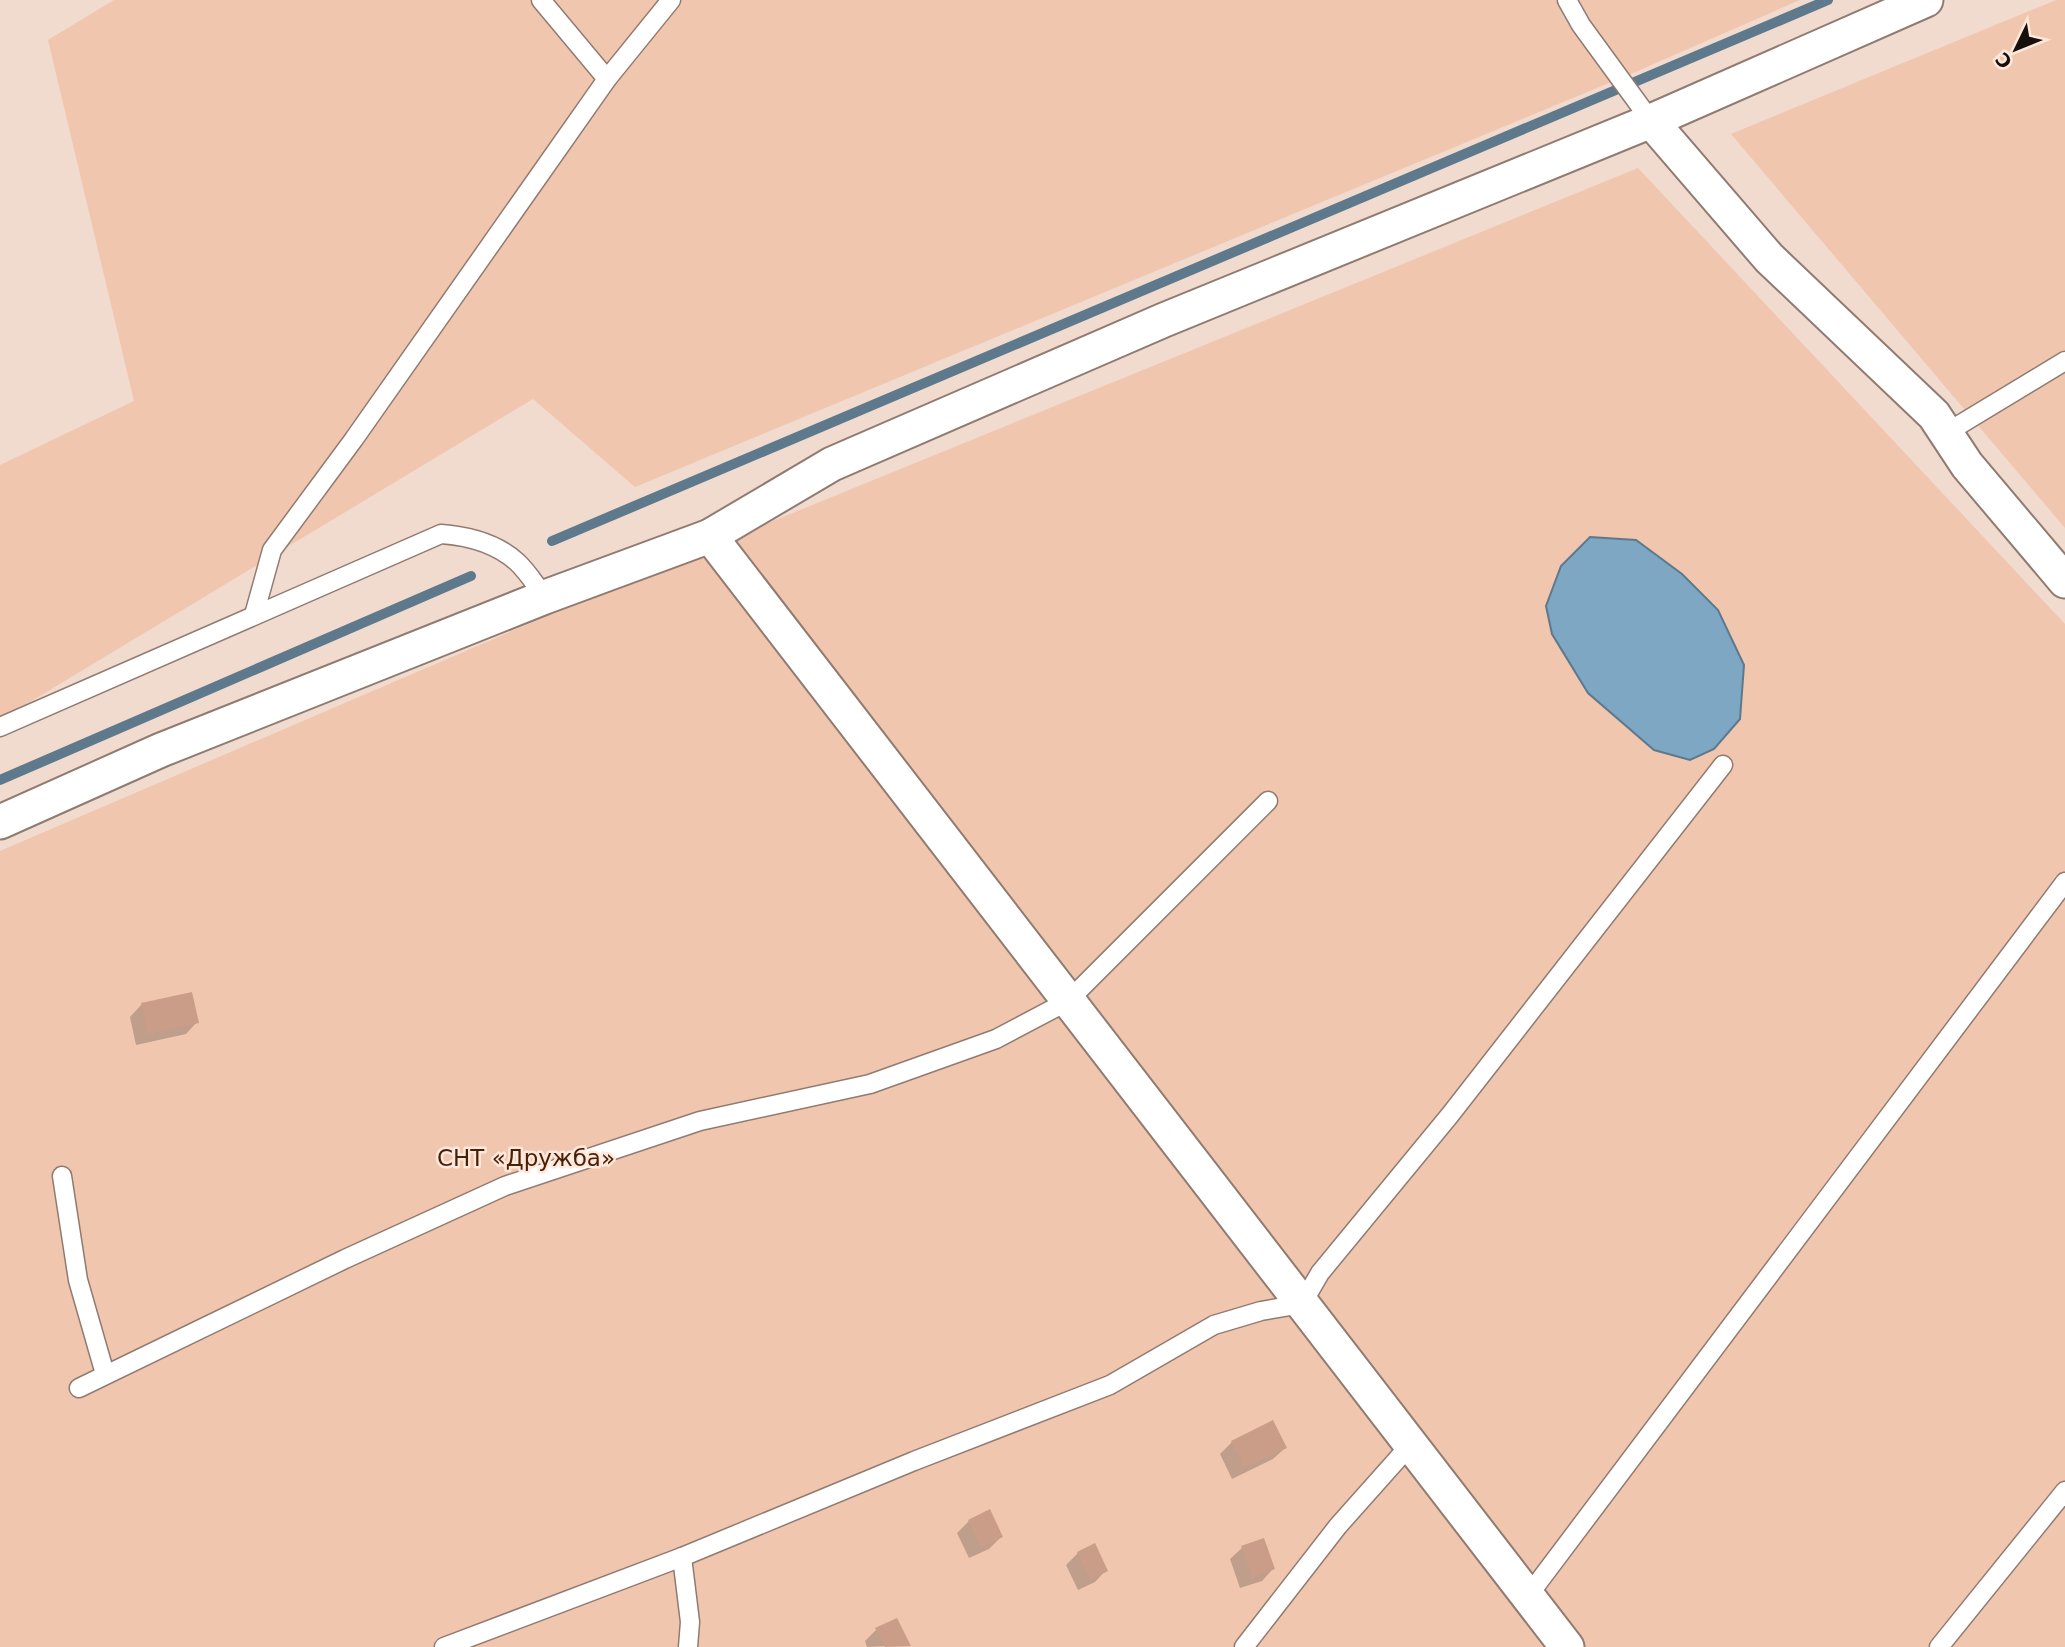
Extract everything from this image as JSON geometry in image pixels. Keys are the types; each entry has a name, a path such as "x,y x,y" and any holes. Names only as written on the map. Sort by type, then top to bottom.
{"street":[{"path":"0,822 161,750 545,597 710,536 832,464 1646,113 1926,0"},
{"path":"1646,113 1769,258 1934,415 1967,465 2065,581"},
{"path":"710,536 1528,1596 1560,1644"}],"lane":[{"path":"541,0 607,79"},
{"path":"254,615 272,550 354,439 607,79 671,0"},
{"path":"1567,0 1581,25 1646,113"},
{"path":"1946,433 2065,361"},
{"path":"0,727 440,534 484,541 517,562 545,597"},
{"path":"444,1647 682,1557 914,1461 1110,1385 1214,1325 1261,1311 1302,1304 1326,1265 1450,1115 1723,765"},
{"path":"79,1388 345,1259 505,1186 700,1121 870,1084 996,1039 1068,1000 1268,801"},
{"path":"1528,1596 2065,882"},
{"path":"62,1176 78,1280 105,1374"},
{"path":"1244,1647 1338,1526 1410,1444"},
{"path":"1939,1647 2065,1491"},
{"path":"682,1557 690,1622 688,1647"}],"green space":[{"path":"114,0 1800,0 1633,73 635,487 533,399 0,720 0,465 134,401 48,40"},
{"path":"2056,0 2065,0 2065,528 1731,134"},
{"name":"СНТ «Дружба»","path":"1638,168 2065,624 2065,1647 0,1647 0,851 680,559"}],"water":[{"path":"1590,537 1636,540 1682,574 1718,610 1744,665 1740,719 1714,749 1690,760 1654,750 1588,693 1552,634 1546,606 1561,566"}],"building":[{"path":"192,992 199,1023 147,1034 141,1003"},
{"path":"1273,1420 1287,1448 1244,1468 1231,1441"},
{"path":"990,1509 1003,1537 981,1548 968,1520"},
{"path":"1264,1538 1275,1569 1252,1578 1241,1546"},
{"path":"1095,1543 1108,1571 1090,1580 1077,1552"},
{"path":"897,1618 911,1646 885,1647 875,1628"}],"waterway":[{"path":"552,541 1828,0"},
{"path":"0,780 471,576"}]}
